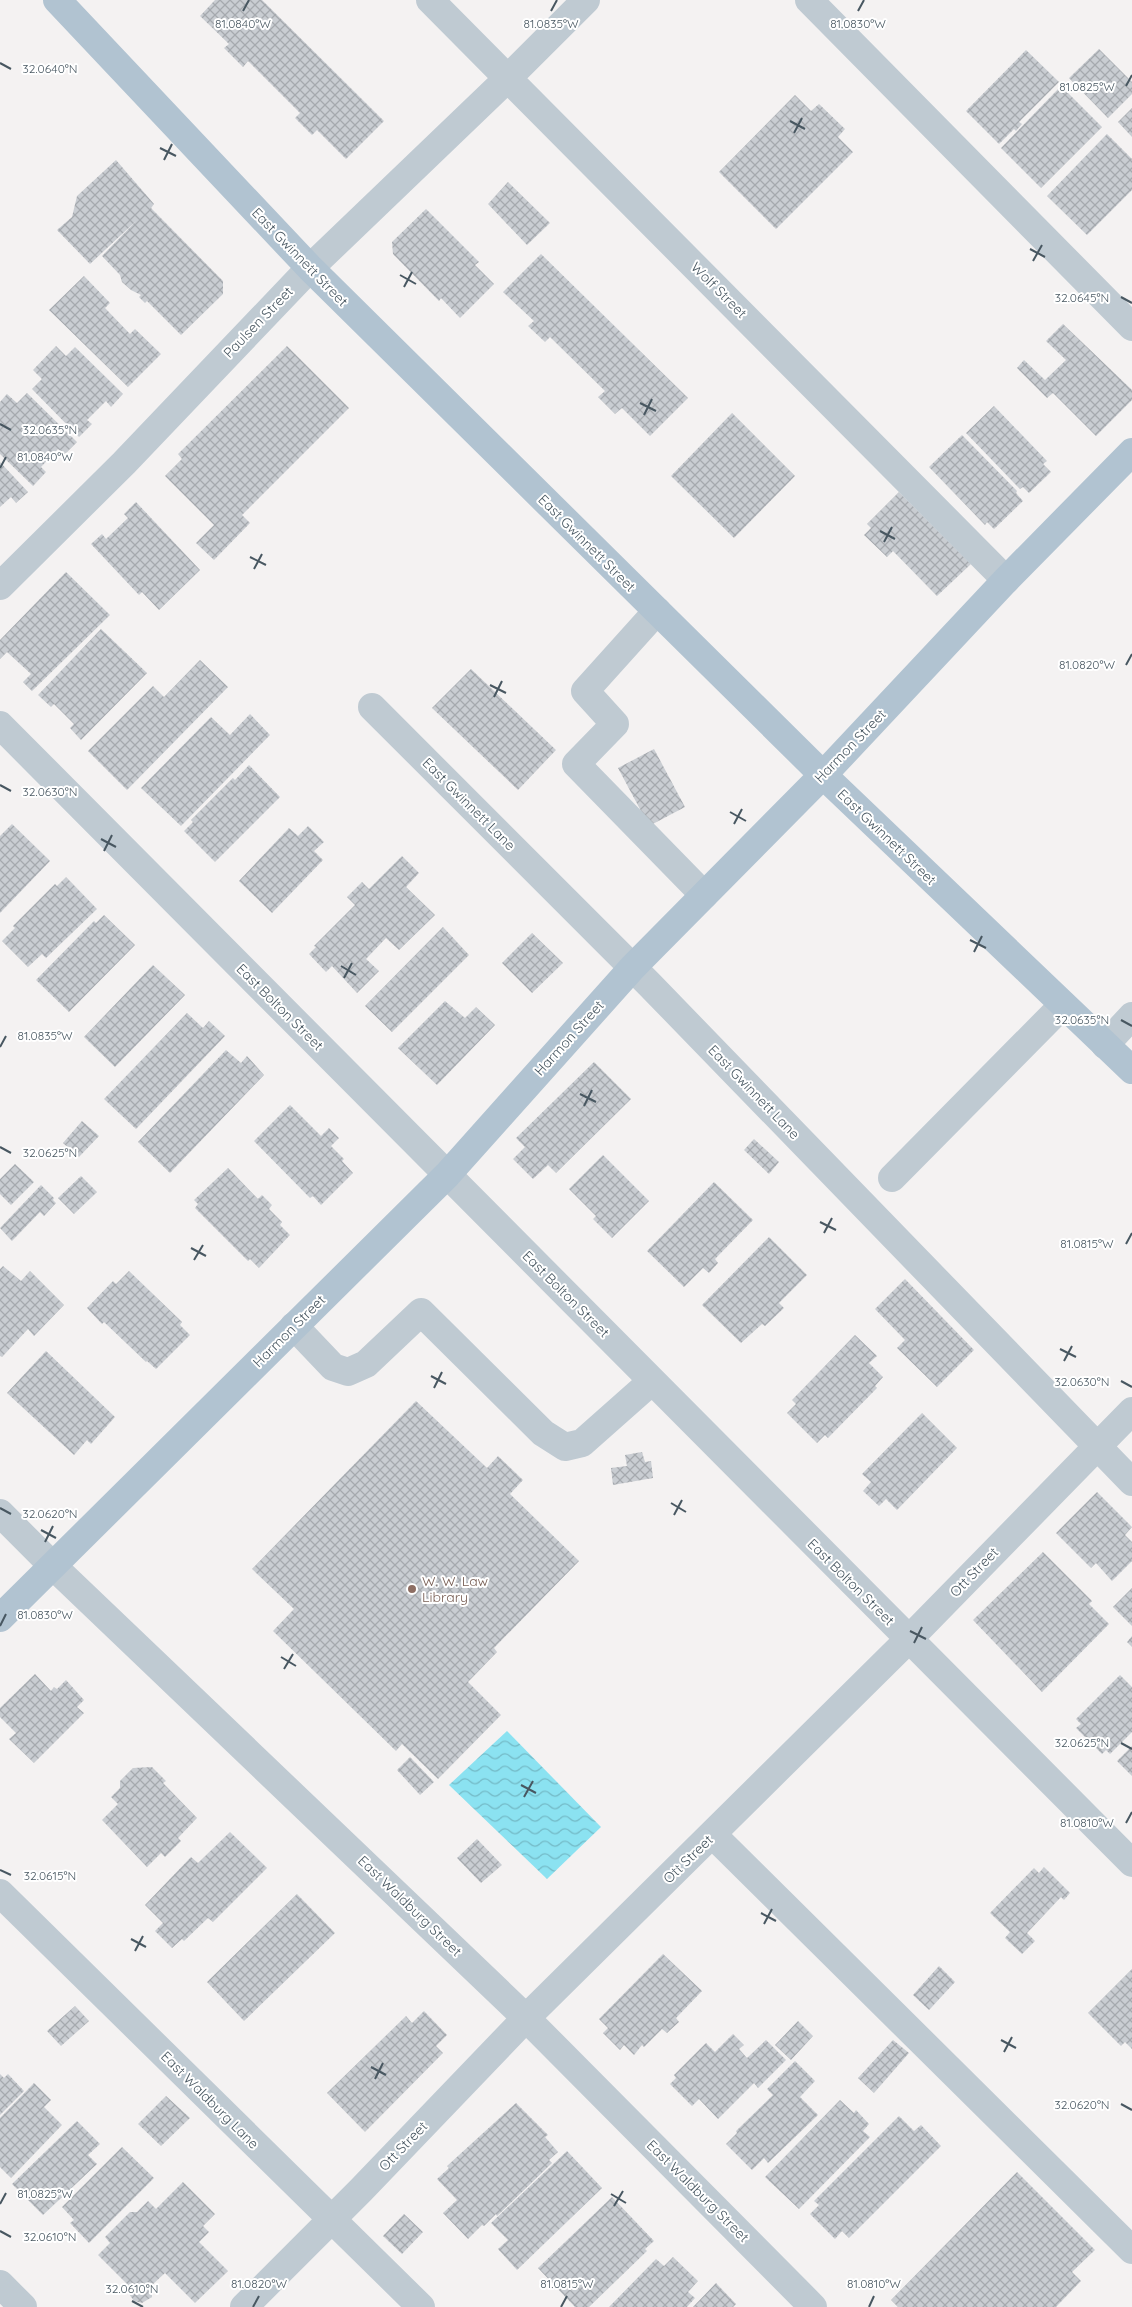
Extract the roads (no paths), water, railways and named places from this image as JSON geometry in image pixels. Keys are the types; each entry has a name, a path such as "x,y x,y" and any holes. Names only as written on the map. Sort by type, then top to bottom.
{"main road":[{"name":"East Gwinnett Street","path":"57,0 310,268 822,775 1132,1070"},
{"name":"Harmon Street","path":"0,1618 446,1175 633,967 822,775 1006,580 1132,452"}],"street":[{"name":"Wolf Street","path":"430,0 1006,580"},
{"name":"Paulsen Street","path":"0,586 124,462 310,268 508,78 586,0"},
{"path":"809,0 1132,327"},
{"path":"657,611 585,691 615,724 576,764 704,895"},
{"name":"East Gwinnett Lane","path":"372,707 633,967 1132,1482"},
{"name":"East Bolton Street","path":"0,724 908,1640 1132,1863"},
{"path":"892,1178 1063,1004"},
{"path":"1105,1045 1132,1016"},
{"path":"294,1326 333,1367 348,1372 366,1364 421,1312 543,1433 565,1447 582,1444 652,1381"},
{"name":"Ott Street","path":"244,2307 332,2219 526,2018 908,1640 1132,1411"},
{"name":"East Waldburg Street","path":"0,1513 53,1566 526,2018 813,2307"},
{"path":"713,1834 1132,2250"},
{"name":"East Waldburg Lane","path":"0,1893 421,2307"},
{"path":"0,2284 23,2307"}],"water":[{"path":"507,1731 601,1827 547,1879 449,1785"}],"place":[{"name":"W. W. Law Library","path":"412,1589"}]}
